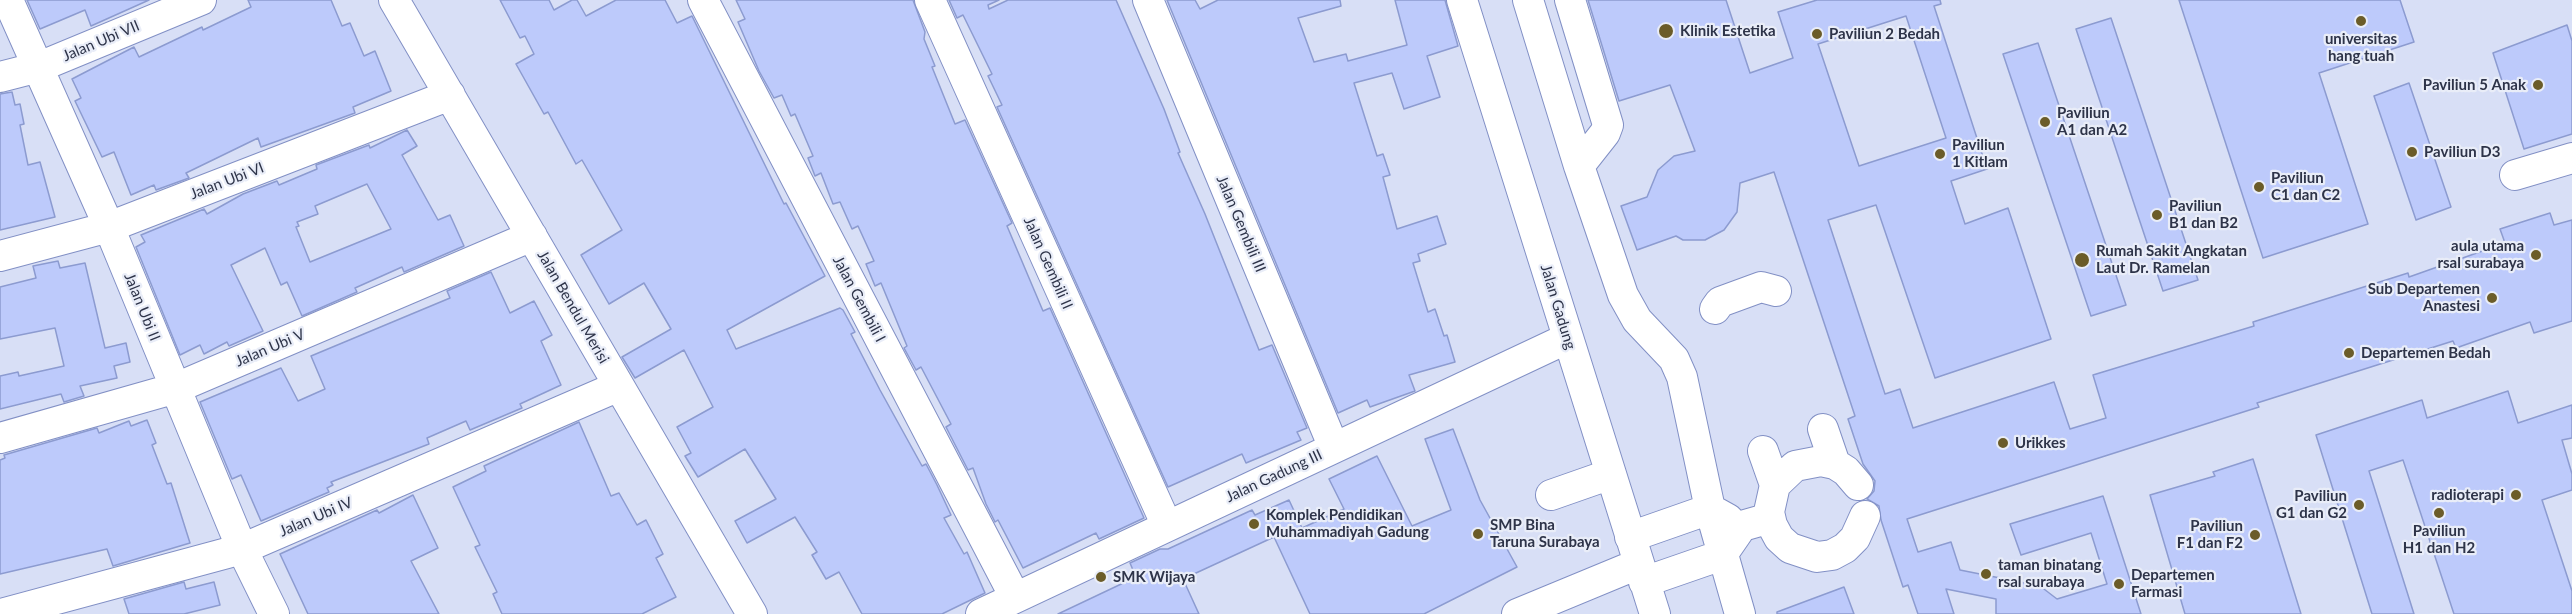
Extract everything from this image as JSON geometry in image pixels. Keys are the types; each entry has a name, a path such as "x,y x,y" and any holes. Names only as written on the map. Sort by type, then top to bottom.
{"street":[{"name":"Jalan Ubi II","path":"8,0 110,227 242,549 274,614"},
{"name":"Jalan Ubi VII","path":"0,77 39,67 201,0"},
{"name":"Jalan Bendul Merisi","path":"394,0 619,386 740,610"},
{"name":"Jalan Gembili I","path":"703,0 1015,597"},
{"name":"Jalan Gembili II","path":"930,0 1167,526"},
{"name":"Jalan Gembili III","path":"1148,0 1334,448"},
{"name":"Jalan Gadung","path":"1462,0 1655,614"},
{"path":"1528,0 1579,166 1627,304 1637,320 1678,365 1710,509 1740,614"},
{"path":"1570,0 1608,125 1605,133 1579,166"},
{"name":"Jalan Ubi VI","path":"0,256 110,227 450,95"},
{"path":"2515,175 2572,158"},
{"name":"Jalan Ubi V","path":"0,438 176,388 532,236"},
{"path":"1715,309 1720,302 1761,287 1776,291"},
{"name":"Jalan Gadung III","path":"981,614 1568,338"},
{"name":"Jalan Ubi IV","path":"2,614 242,549 619,386"},
{"path":"1823,429 1835,464"},
{"path":"1763,451 1775,485"},
{"path":"1858,485 1846,471 1835,464 1821,461 1794,466 1775,485 1770,498 1770,518 1779,538 1790,548 1817,557 1832,555 1845,548 1855,538 1864,516"},
{"path":"1551,495 1611,474"},
{"path":"1710,509 1742,526"},
{"path":"1517,614 1638,561 1710,509"},
{"path":"1722,555 1742,526 1770,518"},
{"path":"1638,561 1722,555"}],"building":[{"path":"27,0 149,0 91,26 85,10 40,29"},
{"path":"248,0 331,0 342,26 350,23 364,56 375,51 391,91 353,107 355,113 261,147 258,138 186,173 189,178 156,190 154,185 131,195 114,152 102,157 75,101 81,98 72,79 134,47 139,57 202,27 203,30 251,7"},
{"path":"500,0 549,0 554,10 572,0 577,0 586,16 616,0 665,0 677,23 692,16 784,204 786,203 825,276 727,330 736,349 840,308 843,310 855,332 851,334 880,390 922,466 926,464 937,485 951,515 944,518 964,554 967,552 985,593 942,614 862,614 839,572 826,579 812,555 817,552 795,517 747,543 735,521 776,499 745,449 698,477 685,456 691,453 677,427 713,407 684,350 635,378 622,357 671,329 644,283 609,304 581,255 622,230 582,160 576,164 548,112 544,114 516,64 534,54 525,36 520,38"},
{"path":"736,0 913,0 925,32 924,39 935,66 932,67 955,124 965,120 1012,223 1007,226 1043,311 1050,308 1144,518 1099,539 1096,533 1023,568 998,520 995,522 986,504 973,468 968,470 946,427 951,424 921,367 916,370 904,348 907,346 881,283 875,286 866,264 874,261 858,226 852,229 840,202 833,204 821,173 815,176 808,158 813,156 795,114 791,116 782,95 774,98 759,71 738,22 745,19"},
{"path":"949,0 999,0 988,5 989,9 1008,0 1116,0 1164,109 1180,152 1178,153 1259,350 1272,345 1307,428 1297,432 1301,440 1246,463 1242,454 1168,487 997,107 1002,105 988,76 992,74 963,15 957,18"},
{"path":"1167,0 1195,0 1200,9 1218,0 1340,0 1341,6 1298,18 1314,62 1346,54 1348,61 1407,45 1395,0 1445,0 1458,46 1427,56 1440,97 1404,109 1392,73 1354,83 1377,156 1383,154 1390,175 1383,177 1397,229 1437,216 1446,244 1418,254 1420,261 1413,263 1428,312 1435,309 1444,336 1447,335 1455,362 1409,375 1415,391 1370,407 1367,400 1338,413"},
{"path":"1588,0 1726,0 1750,73 1793,58 1778,12 1817,0 1940,0 1941,4 1934,6 1987,169 1951,181 1965,224 2008,208 2051,339 1935,378 1876,205 1828,220 1885,394 1900,389 1913,428 2054,382 2070,429 2106,418 2093,375 2254,326 2253,322 2408,273 2409,277 2505,243 2500,229 2550,213 2554,225 2572,220 2572,321 2534,333 2530,322 2456,348 2453,341 2257,403 2259,407 1907,519 1918,552 1951,542 1960,570 2040,586 2057,599 2107,584 2091,533 2021,555 2010,524 2103,496 2141,614 1996,614 1996,599 1946,589 1954,614 1918,614 1908,585 1903,587 1881,520 1879,506 1867,499 1874,491 1875,481 1863,464 1848,419 1855,416 1774,172 1740,183 1737,212 1724,230 1705,240 1683,240 1676,236 1637,250 1621,206 1647,197 1658,170 1674,156 1695,151 1670,85 1619,101","holes":["1906,16 1946,138 1859,166 1818,44"]},
{"path":"2179,0 2400,0 2414,42 2319,73 2368,224 2263,258"},
{"name":"Paviliun B1 dan B2","path":"2111,18 2198,280 2163,291 2076,29"},
{"name":"Paviliun 5 Anak","path":"2567,25 2572,41 2572,134 2524,149 2493,53"},
{"name":"Paviliun A1 dan A2","path":"2038,43 2126,305 2091,316 2003,54"},
{"name":"Paviliun D3","path":"2409,83 2451,207 2416,220 2374,96"},
{"path":"12,92 15,105 20,104 24,124 20,125 28,165 40,162 55,217 0,230 0,94"},
{"path":"407,130 417,146 402,155 438,220 450,215 464,246 404,272 402,267 355,288 357,292 302,316 287,282 281,285 265,248 231,265 263,331 229,346 227,342 204,354 200,345 180,355 136,247 145,242 141,235 204,209 207,214 243,194 277,181 279,185 317,169 316,165 369,145 370,148","holes":["367,184 391,229 310,262 296,227 299,226 297,222 318,214 315,206"]},
{"path":"58,261 60,268 85,263 105,348 126,343 130,362 114,366 117,378 80,386 84,396 64,402 61,394 0,409 0,376 18,372 19,376 64,366 55,328 0,339 0,287 36,278 33,266"},
{"path":"491,272 510,313 534,301 552,335 541,341 561,385 520,404 522,408 470,430 466,421 427,438 429,444 331,482 333,485 327,488 329,492 261,521 241,475 232,479 200,402 281,368 298,401 325,389 311,356 450,298 447,291"},
{"path":"2508,391 2518,423 2572,405 2572,438 2562,440 2572,474 2572,490 2542,500 2572,591 2572,614 2454,614 2403,460 2369,471 2414,614 2372,614 2316,435 2422,400 2427,418"},
{"path":"147,420 156,443 152,445 167,484 171,483 190,543 113,566 107,549 0,574 0,460 5,458 4,455 97,428 99,433 129,421 131,426"},
{"path":"579,422 611,496 619,493 637,525 646,520 663,554 656,558 676,597 642,614 502,614 493,594 497,592 475,547 480,545 453,487 486,471 484,466"},
{"path":"1453,429 1480,500 1517,567 1424,614 1310,614 1274,537 1183,579 1199,614 1058,614 1136,577 1130,563 1160,549 1168,549 1252,510 1255,515 1289,500 1302,528 1344,509 1329,479 1377,456 1412,526 1451,510 1425,439"},
{"path":"2253,459 2301,614 2185,614 2150,495 2215,476 2213,472"},
{"path":"413,495 438,548 411,561 439,614 308,614 280,554 377,510 379,513"},
{"path":"184,582 186,589 214,582 220,605 184,614 129,614 124,599"},
{"path":"1844,587 1854,614 1777,614 1777,612"}],"place":[{"name":"universitas hang tuah","path":"2361,21"},
{"name":"Klinik Estetika","path":"1666,31"},
{"name":"Paviliun 2 Bedah","path":"1817,34"},
{"name":"Paviliun 5 Anak","path":"2538,85"},
{"name":"Paviliun A1 dan A2","path":"2045,122"},
{"name":"Paviliun D3","path":"2412,152"},
{"name":"Paviliun 1 Kitlam","path":"1940,154"},
{"name":"Paviliun C1 dan C2","path":"2259,187"},
{"name":"Paviliun B1 dan B2","path":"2157,215"},
{"name":"aula utama rsal surabaya","path":"2536,255"},
{"name":"Rumah Sakit Angkatan Laut Dr. Ramelan","path":"2082,260"},
{"name":"Sub Departemen Anastesi","path":"2492,298"},
{"name":"Departemen Bedah","path":"2349,353"},
{"name":"Urikkes","path":"2003,443"},
{"name":"radioterapi","path":"2516,495"},
{"name":"Paviliun G1 dan G2","path":"2359,505"},
{"name":"Paviliun H1 dan H2","path":"2439,513"},
{"name":"Komplek Pendidikan Muhammadiyah Gadung","path":"1254,524"},
{"name":"SMP Bina Taruna Surabaya","path":"1478,534"},
{"name":"Paviliun F1 dan F2","path":"2255,535"},
{"name":"taman binatang rsal surabaya","path":"1986,574"},
{"name":"SMK Wijaya","path":"1101,577"},
{"name":"Departemen Farmasi","path":"2119,584"}]}
